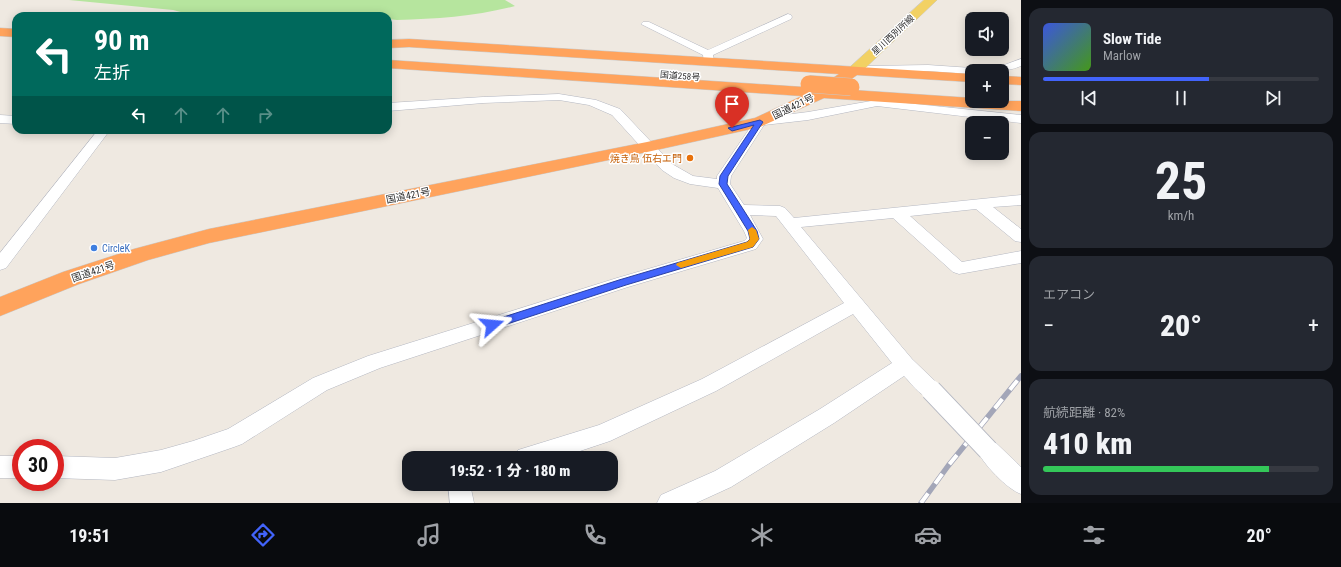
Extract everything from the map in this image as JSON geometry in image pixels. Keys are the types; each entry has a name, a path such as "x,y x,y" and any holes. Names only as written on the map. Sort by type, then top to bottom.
{"highway":[{"path":"0,24 12,25"},
{"path":"0,32 12,33"},
{"path":"392,44 409,43 709,58 856,78 965,78"},
{"name":"国道258号","path":"392,49 817,85"},
{"name":"国道258号","path":"392,57 817,85 856,78 965,85"},
{"path":"392,64 817,85"},
{"name":"国道258号","path":"856,78 965,94"},
{"path":"1009,80 1021,81"},
{"name":"国道421号","path":"0,307 72,278 142,254 209,236 647,147 760,122 817,85 1021,106"},
{"path":"1009,87 1021,88"},
{"path":"1009,97 1021,98"}],"main road":[{"name":"星川西別所線","path":"856,78 931,0"}],"street":[{"path":"646,24 709,58 788,17"},
{"path":"1009,67 1021,62"},
{"path":"856,78 928,68 965,71"},
{"path":"392,108 483,100 559,97 592,102 616,112 667,167 679,175 690,180 723,184"},
{"path":"64,467 115,469 161,461 193,451 234,437 320,384 376,362 623,282 750,244 754,239 752,231 723,184 724,176 760,122 808,116 877,103 1021,119"},
{"path":"0,119 12,120"},
{"path":"0,264 101,134"},
{"path":"791,223 1021,200"},
{"path":"980,205 1021,237"},
{"path":"740,210 780,211 905,365 1021,483"},
{"path":"896,212 959,268 1021,257"},
{"path":"548,451 602,434 709,385 855,305"},
{"path":"669,503 723,479 828,416 905,365"},
{"path":"0,467 12,467"},
{"path":"460,491 462,503"}],"green space":[{"path":"69,0 505,0 515,6 457,16 397,20 392,19 392,12 181,12"}],"railway":[{"path":"921,503 948,466 1021,376"}],"slow traffic":[{"path":"681,265 750,244 754,239 752,230"}],"place":[{"name":"焼き鳥 伍右エ門","path":"690,158"},
{"name":"CircleK","path":"94,248"}],"route":[{"path":"492,325 623,282 750,244 754,239 752,231 723,184 724,176 760,122 732,128"}]}
